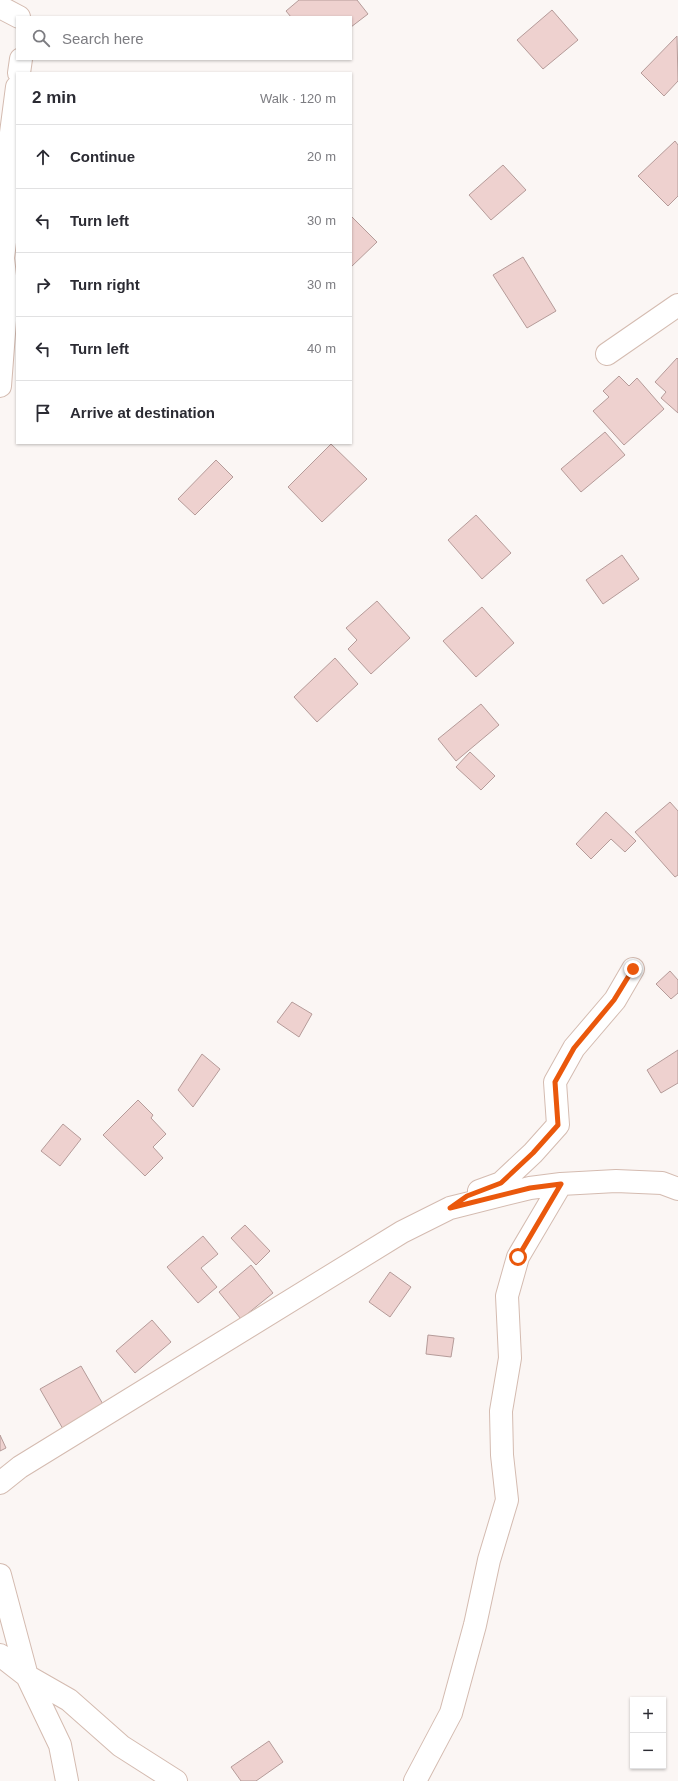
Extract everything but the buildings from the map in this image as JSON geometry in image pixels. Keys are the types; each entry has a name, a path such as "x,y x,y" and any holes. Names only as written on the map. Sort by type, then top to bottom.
{"street":[{"path":"0,7 17,16"},
{"path":"19,72 21,60"},
{"path":"0,386 6,294 3,258 7,226 11,133 16,95"},
{"path":"607,354 678,305"},
{"path":"0,1483 20,1468 395,1236 450,1208 467,1196 501,1183 533,1153 558,1125 555,1082 574,1048 614,1000 633,969"},
{"path":"450,1208 530,1188 561,1184 616,1181 662,1183 678,1189"},
{"path":"415,1781 451,1714 475,1626 489,1560 507,1500 502,1455 501,1411 510,1358 507,1296 518,1257 561,1184"},
{"path":"0,1575 27,1676 60,1745 67,1781"},
{"path":"0,1655 27,1676 69,1700 121,1746 176,1781"}],"route":[{"path":"518,1257 561,1184 530,1188 450,1208 467,1196 501,1183 533,1153 558,1125 555,1082 574,1048 614,1000 633,969"}]}
